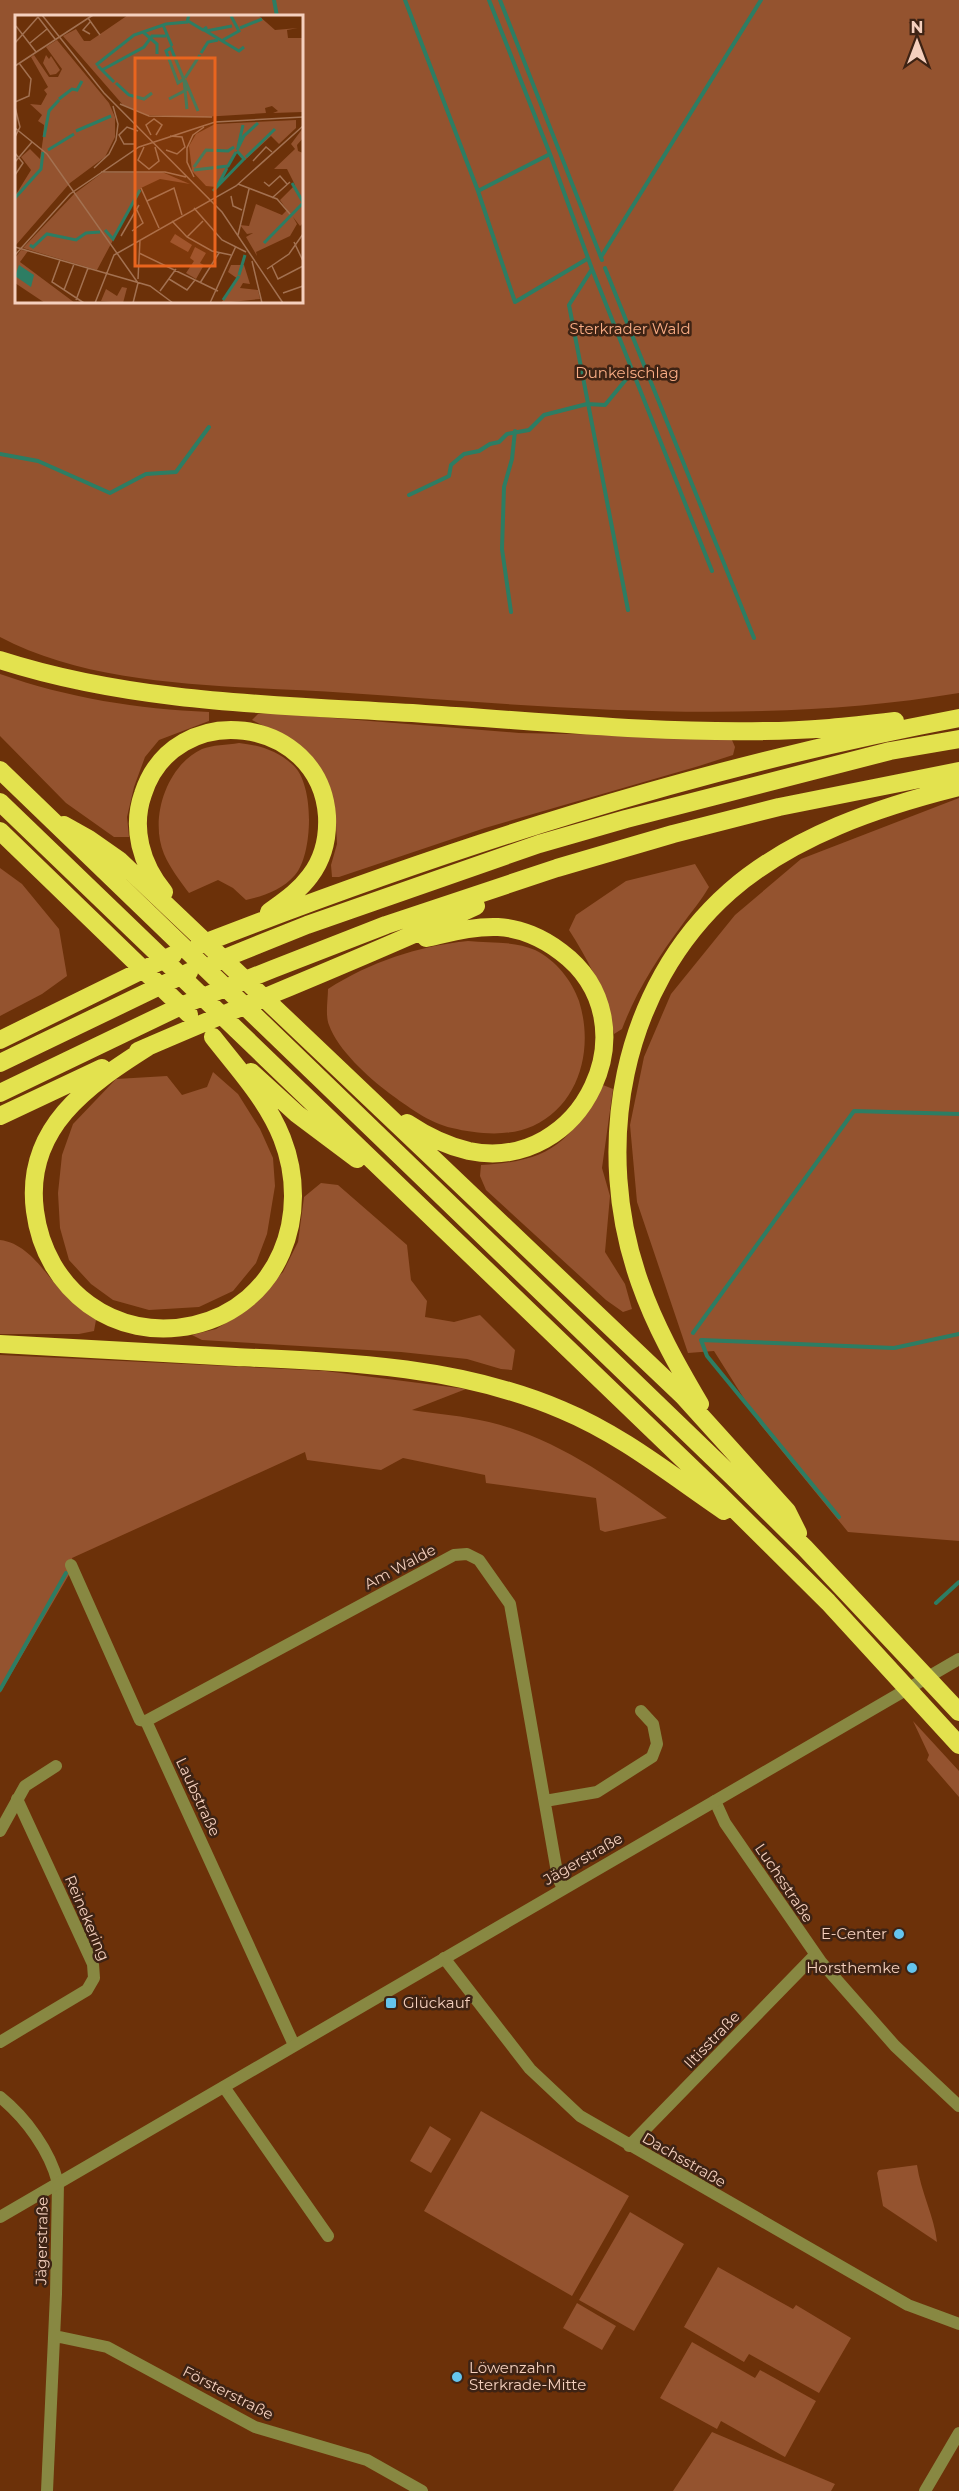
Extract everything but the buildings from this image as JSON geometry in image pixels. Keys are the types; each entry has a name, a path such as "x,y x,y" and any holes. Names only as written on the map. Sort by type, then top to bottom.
{"highway":[{"path":"0,660 87,684 168,696 252,704 688,730 809,730 905,720 959,711"},
{"path":"3,1038 177,953 488,841 594,808 791,756 906,728 959,718"},
{"path":"193,928 161,888 147,866 138,832 140,803 150,777 168,754 195,737 225,729 255,732 292,750 313,775 327,811 325,844 314,871 295,892 256,923"},
{"path":"0,1063 191,971 307,925 539,844 825,767 890,751 959,739"},
{"path":"0,770 805,1548 959,1712"},
{"path":"0,1093 174,1009 386,925 557,868 673,834 779,807 959,771"},
{"path":"715,1429 679,1369 655,1321 634,1263 622,1212 617,1168 617,1123 623,1082 639,1025 667,968 694,929 712,908 750,876 816,837 852,821 901,803 959,787"},
{"path":"0,802 760,1535 896,1675 959,1745"},
{"path":"44,814 90,839 119,860 683,1396 787,1511 805,1548"},
{"path":"0,831 213,1038 297,1114 403,1190"},
{"path":"0,849 12,855 85,914"},
{"path":"0,1116 148,1047 269,994 386,947 557,868"},
{"path":"376,1103 414,1128 454,1147 484,1153 518,1150 555,1133 582,1107 598,1076 604,1047 602,1018 591,988 575,965 541,939 514,930 485,927 386,947"},
{"path":"148,1047 89,1086 60,1117 42,1154 35,1183 34,1207 43,1245 53,1267 85,1302 104,1314 133,1325 153,1328 183,1327 222,1315 257,1289 283,1252 293,1215 294,1187 291,1169 276,1124 257,1093 213,1038"},
{"path":"0,1344 367,1364 471,1380 540,1401 608,1432 652,1459 760,1535"}],"street":[{"name":"Am Walde","path":"146,1721 454,1555 466,1554 479,1560 510,1604 558,1878 563,1888"},
{"name":"Laubstraße","path":"71,1565 141,1720 146,1721 294,2045"},
{"name":"Jägerstraße","path":"47,2491 58,2183 959,1659"},
{"path":"545,1801 597,1792 652,1757 657,1744 653,1724 641,1711"},
{"path":"0,1831 25,1786 56,1766"},
{"name":"Reinekering","path":"0,2042 87,1990 94,1978 93,1964 17,1799"},
{"name":"Luchsstraße","path":"715,1801 726,1823 815,1955 895,2046 959,2106"},
{"name":"Iltisstraße","path":"629,2146 815,1955"},
{"name":"Dachsstraße","path":"444,1958 520,2056 548,2087 580,2116 908,2305 959,2324"},
{"path":"224,2087 328,2236"},
{"path":"0,2097 32,2131 55,2169 58,2183 0,2217"},
{"name":"Försterstraße","path":"54,2336 107,2347 255,2427 368,2460 422,2491"},
{"path":"925,2491 959,2433"}],"green space":[{"name":"Dunkelschlag","path":"0,0 959,0 959,693 884,703 731,712 577,708 170,682 81,667 39,654 0,637"},
{"path":"0,674 51,690 103,701 209,712 209,721 159,740 145,757 134,787 127,817 129,837 114,837 66,803 0,736"},
{"path":"271,713 519,733 714,737 732,740 735,747 733,755 699,766 485,828 339,877 332,877 331,865 337,844 336,825 316,766 291,740 252,720 258,714"},
{"path":"239,743 275,752 293,765 300,775 308,803 309,820 308,836 301,865 295,875 284,885 272,892 246,900 233,888 218,880 189,893 169,864 160,840 160,809 164,794 179,767 190,757 202,749"},
{"path":"959,798 959,1541 848,1532 760,1424 714,1351 688,1353 637,1202 630,1125 644,1057 671,994 735,915 801,859"},
{"path":"695,864 709,887 656,962 622,1029 614,1034 597,980 569,930 576,915 626,881"},
{"path":"0,868 22,884 59,929 67,976 42,994 0,1016"},
{"path":"468,941 511,944 528,947 543,954 562,972 579,1001 585,1037 579,1073 572,1089 562,1104 549,1116 533,1126 514,1132 472,1132 443,1126 427,1118 389,1093 363,1071 339,1044 328,1021 328,989 344,979 378,963 413,951"},
{"path":"213,1072 238,1094 260,1129 273,1158 275,1186 267,1234 256,1263 233,1291 199,1307 149,1310 113,1300 91,1284 69,1260 60,1228 58,1193 62,1155 73,1124 116,1079 167,1076 182,1095 207,1087"},
{"path":"603,1085 613,1089 602,1168 610,1196 605,1252 625,1284 632,1309 623,1312 606,1300 486,1190 480,1176 481,1165 525,1159 555,1146 579,1122"},
{"path":"321,1183 338,1185 407,1245 411,1280 427,1301 425,1317 454,1322 480,1315 515,1350 512,1370 467,1359 401,1352 202,1340 192,1335 216,1329 239,1315 283,1272 298,1242 304,1197"},
{"path":"0,1240 21,1248 30,1255 70,1300 96,1320 94,1331 79,1334 0,1334"},
{"path":"0,1355 325,1371 466,1389 412,1410 489,1422 537,1438 582,1461 667,1518 605,1532 600,1530 596,1498 486,1483 485,1475 403,1458 381,1470 307,1460 305,1452 72,1558 74,1566 0,1693"},
{"path":"913,1721 959,1771 959,1797 927,1760 929,1755"},
{"path":"481,2111 629,2196 572,2296 424,2211"},
{"path":"430,2126 451,2139 431,2173 410,2161"},
{"path":"917,2165 937,2242 883,2206 877,2173 879,2170"},
{"path":"630,2212 684,2244 634,2331 579,2300"},
{"path":"718,2267 793,2309 796,2305 851,2338 819,2393 749,2354 744,2362 684,2327"},
{"path":"577,2303 616,2326 602,2350 563,2328"},
{"path":"692,2342 755,2378 760,2370 816,2401 785,2457 721,2421 717,2429 660,2398"},
{"path":"712,2432 835,2484 831,2491 673,2491"}],"waterway":[{"path":"274,0 277,15"},
{"path":"405,0 478,191 515,302 587,259"},
{"path":"489,0 550,154 592,269 569,305 628,610"},
{"path":"500,0 602,260"},
{"path":"601,257 761,0"},
{"path":"478,191 550,154"},
{"path":"605,268 754,638"},
{"path":"592,269 712,571"},
{"path":"409,495 449,476 451,465 464,454 479,451 490,444 499,442 507,434 529,430 544,415 587,404 605,405 633,371"},
{"path":"0,454 38,461 110,493 146,474 176,472 209,427"},
{"path":"511,612 502,549 504,487 512,459 515,431"},
{"path":"693,1333 854,1111 959,1114"},
{"path":"839,1517 707,1356 701,1340 894,1348 959,1334"},
{"path":"0,1690 66,1573"},
{"path":"936,1603 959,1582"}],"place":[{"name":"E-Center","path":"899,1934"},
{"name":"Horsthemke","path":"912,1968"},
{"name":"Glückauf","path":"391,2003"},
{"name":"Löwenzahn Sterkrade-Mitte","path":"457,2377"}],"park label":[{"name":"Sterkrader Wald","path":"630,329"}]}
